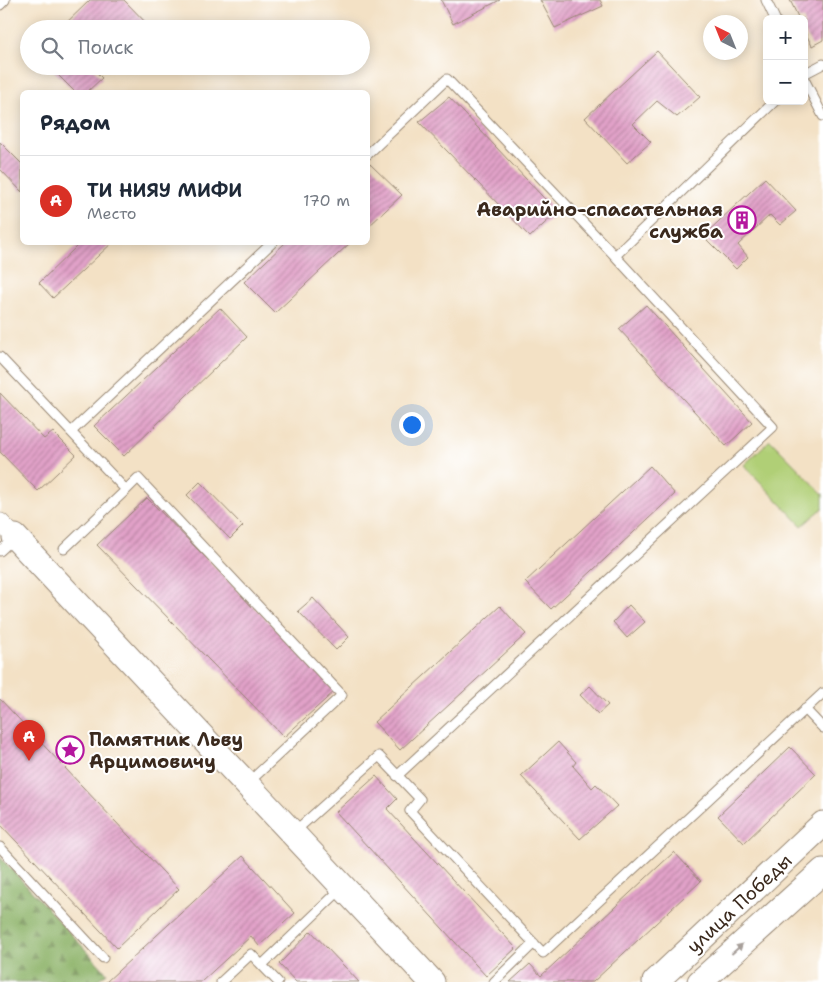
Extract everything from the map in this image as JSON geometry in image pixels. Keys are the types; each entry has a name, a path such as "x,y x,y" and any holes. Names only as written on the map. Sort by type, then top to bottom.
{"street":[{"path":"5,537 246,784 432,982"},
{"name":"улица Победы","path":"655,982 823,824"},
{"name":"улица Победы","path":"700,982 823,871"}],"lane":[{"path":"0,5 5,0"},
{"path":"766,0 773,15"},
{"path":"808,72 823,64"},
{"path":"370,152 448,79 773,426 398,776"},
{"path":"808,87 823,116"},
{"path":"615,256 771,105"},
{"path":"71,432 270,245"},
{"path":"0,357 126,490"},
{"path":"64,549 138,478 342,694 246,784"},
{"path":"293,834 379,756 420,799 410,811 543,953 823,693"},
{"path":"805,709 823,728"},
{"path":"0,847 103,958"},
{"path":"262,965 343,887"},
{"path":"494,982 534,943"},
{"path":"221,982 251,954 278,982"}],"green space":[{"path":"770,440 823,494 823,508 802,526 744,465"},
{"path":"0,857 107,973 95,982 0,982"}],"building":[{"path":"90,0 124,0 143,20 69,20"},
{"path":"441,0 500,0 453,24"},
{"path":"540,0 600,0 603,6 555,28"},
{"path":"790,0 823,0 823,40 812,46 808,38 808,15 797,15"},
{"path":"657,51 700,97 677,117 657,101 633,124 651,142 627,163 585,118"},
{"path":"58,75 99,75 102,78 89,90 73,90"},
{"path":"449,97 557,212 530,237 419,122"},
{"path":"0,142 20,162 20,190 0,169"},
{"path":"370,164 402,195 370,225"},
{"name":"Аварийно-спасательная служба","path":"765,178 796,211 780,225 770,215 738,245 748,257 736,269 703,236"},
{"path":"110,245 53,298 39,283 77,246"},
{"path":"283,245 348,245 275,313 244,282"},
{"path":"646,305 752,422 726,446 619,329"},
{"path":"220,308 247,337 124,456 94,426"},
{"path":"0,393 44,439 53,432 76,455 38,491 0,452"},
{"path":"650,466 675,494 551,609 525,582"},
{"path":"200,482 243,526 230,539 187,495"},
{"path":"147,498 336,690 284,737 97,545"},
{"path":"313,598 349,637 336,650 298,611"},
{"path":"629,605 645,622 627,638 613,622"},
{"path":"500,606 526,634 400,750 374,722"},
{"path":"590,686 608,705 598,714 580,695"},
{"path":"0,699 179,889 117,948 0,824"},
{"path":"558,742 576,762 573,766 592,788 596,784 617,806 580,839 521,776"},
{"path":"790,747 816,774 744,843 718,816"},
{"path":"376,776 397,799 387,809 516,948 486,976 336,812"},
{"path":"674,852 701,881 593,982 510,982 530,964 541,976"},
{"path":"243,856 295,913 259,946 251,936 201,982 106,982"},
{"path":"311,931 359,982 296,982 279,964"}],"place":[{"name":"Аварийно-спасательная служба","path":"742,220"},
{"name":"Памятник Льву Арцимовичу","path":"70,750"},
{"name":"ТИ НИЯУ МИФИ","path":"29,761"}]}
